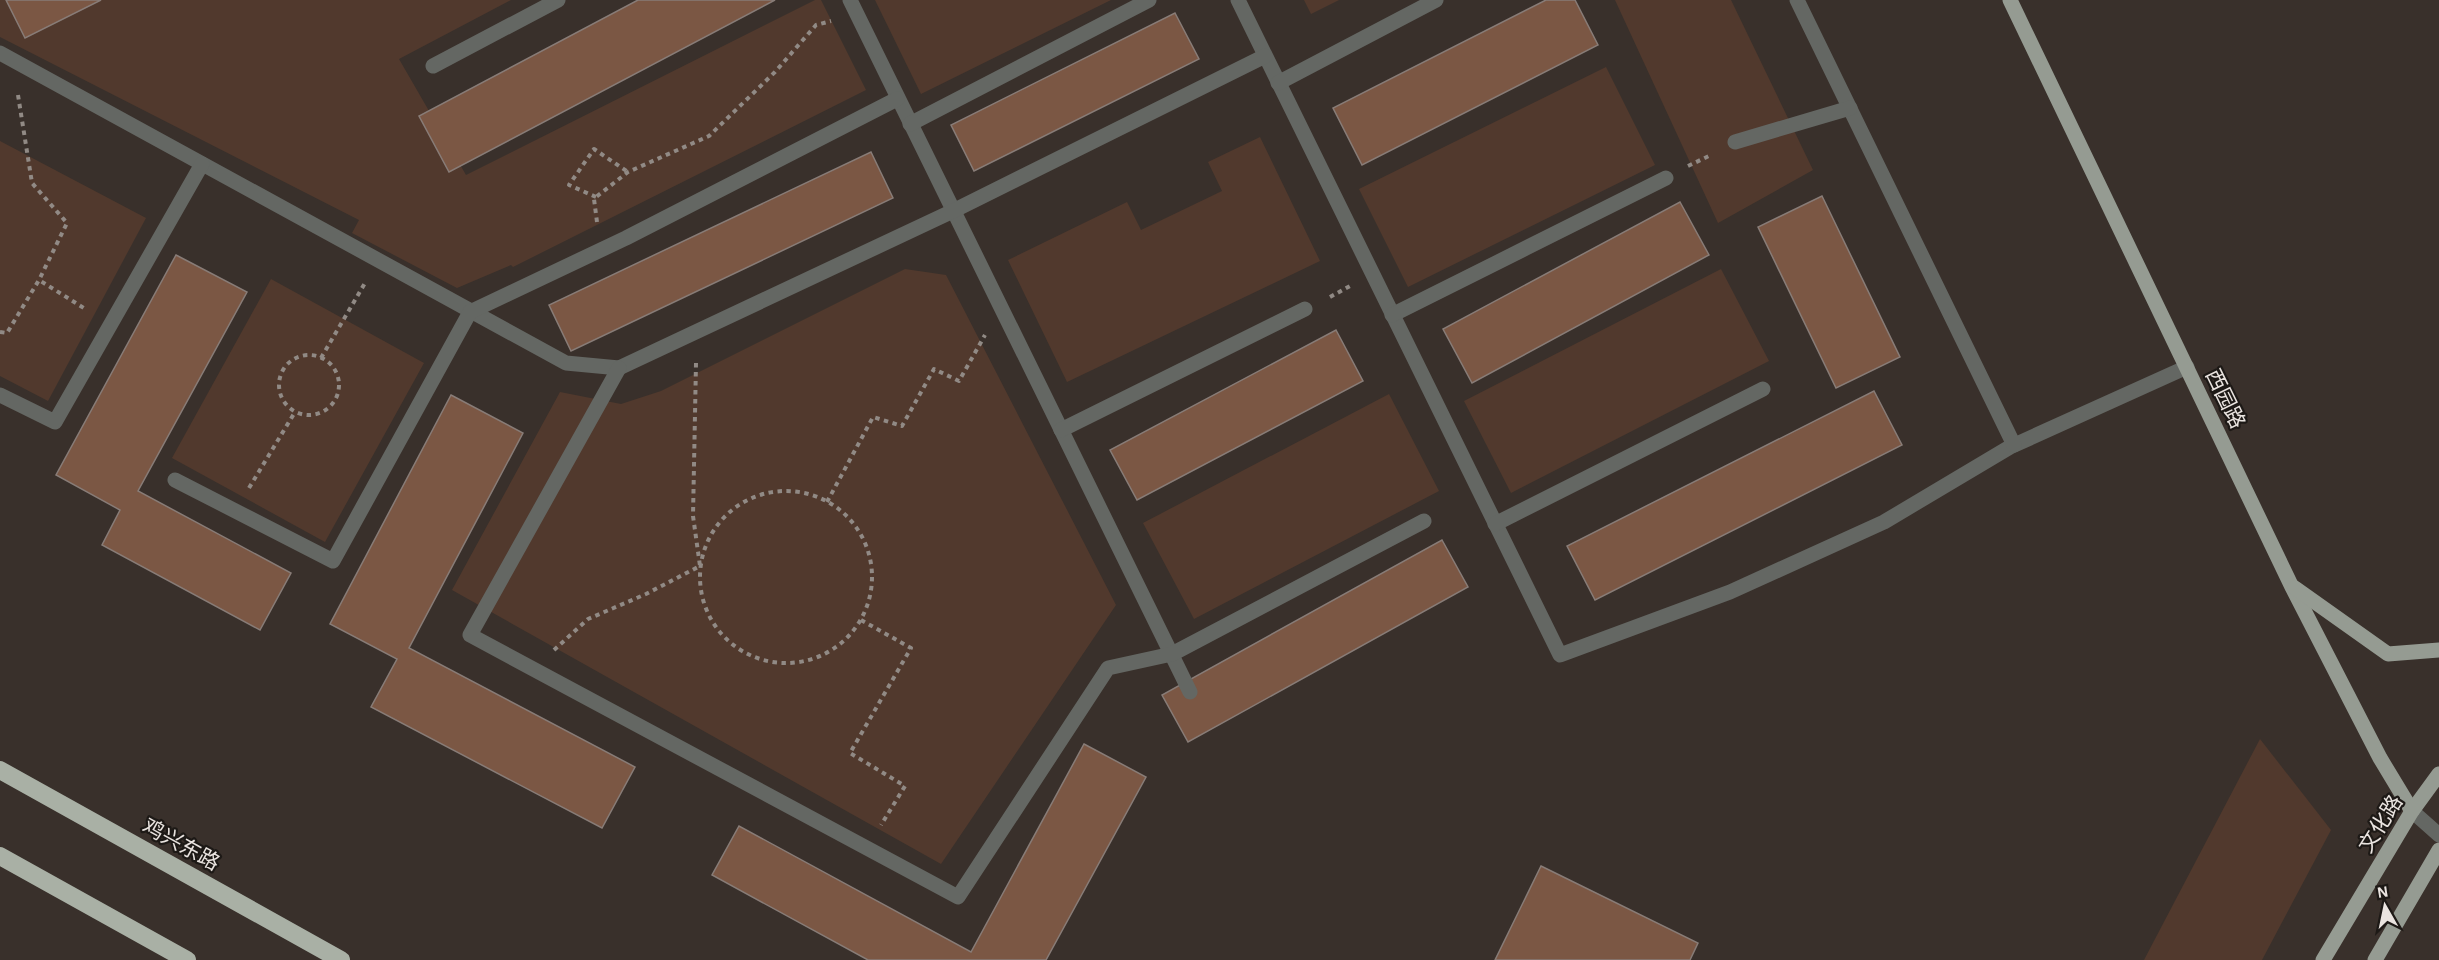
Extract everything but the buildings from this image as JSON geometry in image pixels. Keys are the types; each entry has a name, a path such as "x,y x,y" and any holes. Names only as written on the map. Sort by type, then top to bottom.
{"highway":[{"name":"鸡兴东路","path":"0,770 341,960"},
{"path":"0,856 187,960"}],"main road":[{"name":"西园路","path":"2010,0 2292,587 2380,758 2412,811"},
{"path":"2292,587 2388,654 2439,650"},
{"name":"文化路","path":"2324,960 2412,811 2439,774"},
{"path":"2375,960 2439,850"}],"street":[{"path":"432,66 558,0"},
{"path":"850,0 1190,692"},
{"path":"910,124 1149,0"},
{"path":"1238,0 1560,655 1730,592 1884,522 2014,445 2187,367"},
{"path":"1278,83 1436,0"},
{"path":"1797,0 2014,445"},
{"path":"6,56 566,363 619,368 953,211 1265,56"},
{"path":"175,480 333,561 470,312 601,250 897,99"},
{"path":"1735,142 1850,108"},
{"path":"0,395 55,422 202,164"},
{"path":"1392,315 1666,178"},
{"path":"1061,430 1305,309"},
{"path":"619,368 470,635 958,897 1108,668 1172,654 1424,521"},
{"path":"1495,524 1763,389"},
{"path":"2412,811 2439,835"}],"path":[{"path":"601,250 594,199 596,197 628,172 709,136 775,72 816,25 857,15"},
{"path":"0,332 7,333 39,280 68,223 32,183 6,56"},
{"path":"1666,178 1735,142"},
{"path":"596,197 569,185 594,149 628,172"},
{"path":"321,358 378,261"},
{"path":"1305,309 1373,275"},
{"path":"39,280 111,324"},
{"path":"827,502 873,417 902,426 934,369 959,381 1000,308"},
{"path":"533,668 588,619 646,594 700,566 708,539 724,517 747,500 773,492 802,492 827,502 849,519 865,542 872,569 870,598 861,620 839,646 813,659 784,664 756,658 730,644 711,621 701,595 700,566 693,516 697,331"},
{"path":"311,355 321,358 334,369 338,378 337,396 324,412 303,415 295,412 281,396 280,375 292,360 311,355"},
{"path":"235,511 295,412"},
{"path":"861,620 911,648 850,753 905,786 866,848"}],"shaded area":[{"path":"0,0 6,0 25,38 101,0 511,0 399,59 466,175 815,0 821,0 866,90 513,267 511,265 457,288 352,233 359,220 0,37"},
{"path":"875,0 1111,0 921,94"},
{"path":"1304,0 1339,0 1311,14"},
{"path":"1615,0 1731,0 1813,170 1718,223"},
{"path":"1606,67 1655,165 1408,287 1359,189"},
{"path":"1260,137 1320,261 1067,382 1008,260 1127,202 1141,230 1222,191 1208,162"},
{"path":"0,141 146,218 48,401 0,376"},
{"path":"905,269 946,275 1116,605 941,864 452,590 560,392 621,404 661,391"},
{"path":"1721,269 1769,361 1511,493 1464,401"},
{"path":"271,279 424,363 325,542 172,458"},
{"path":"1389,394 1439,491 1194,619 1143,523"},
{"path":"2260,739 2331,830 2262,960 2144,960"}]}
